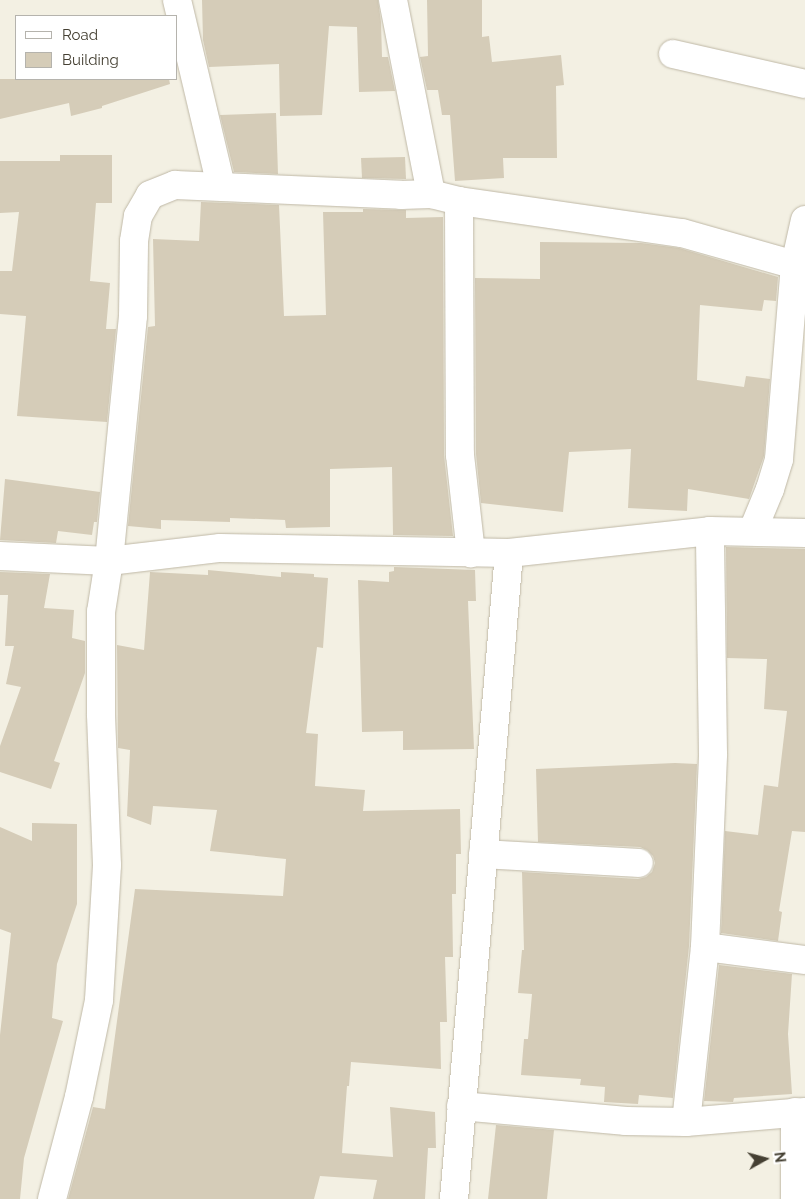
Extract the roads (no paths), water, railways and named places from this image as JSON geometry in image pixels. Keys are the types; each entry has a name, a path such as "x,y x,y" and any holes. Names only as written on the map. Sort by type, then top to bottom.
{"street":[{"path":"177,0 221,186"},
{"path":"393,0 431,194"},
{"path":"674,54 805,84"},
{"path":"52,1199 79,1097 99,1000 107,865 101,612 109,561 133,316 134,241 138,216 150,195 175,184 402,195 431,194 459,201 682,233 795,265"},
{"path":"459,201 460,455 471,553"},
{"path":"752,530 770,490 779,459 795,265 805,220"},
{"path":"0,556 109,561 220,548 509,553 710,531 752,530 805,533"},
{"path":"686,1122 705,947 713,754 710,531"},
{"path":"454,1199 509,553"},
{"path":"483,854 639,863"},
{"path":"705,947 805,960"},
{"path":"461,1106 626,1121 686,1122 800,1112 795,1199"}]}
